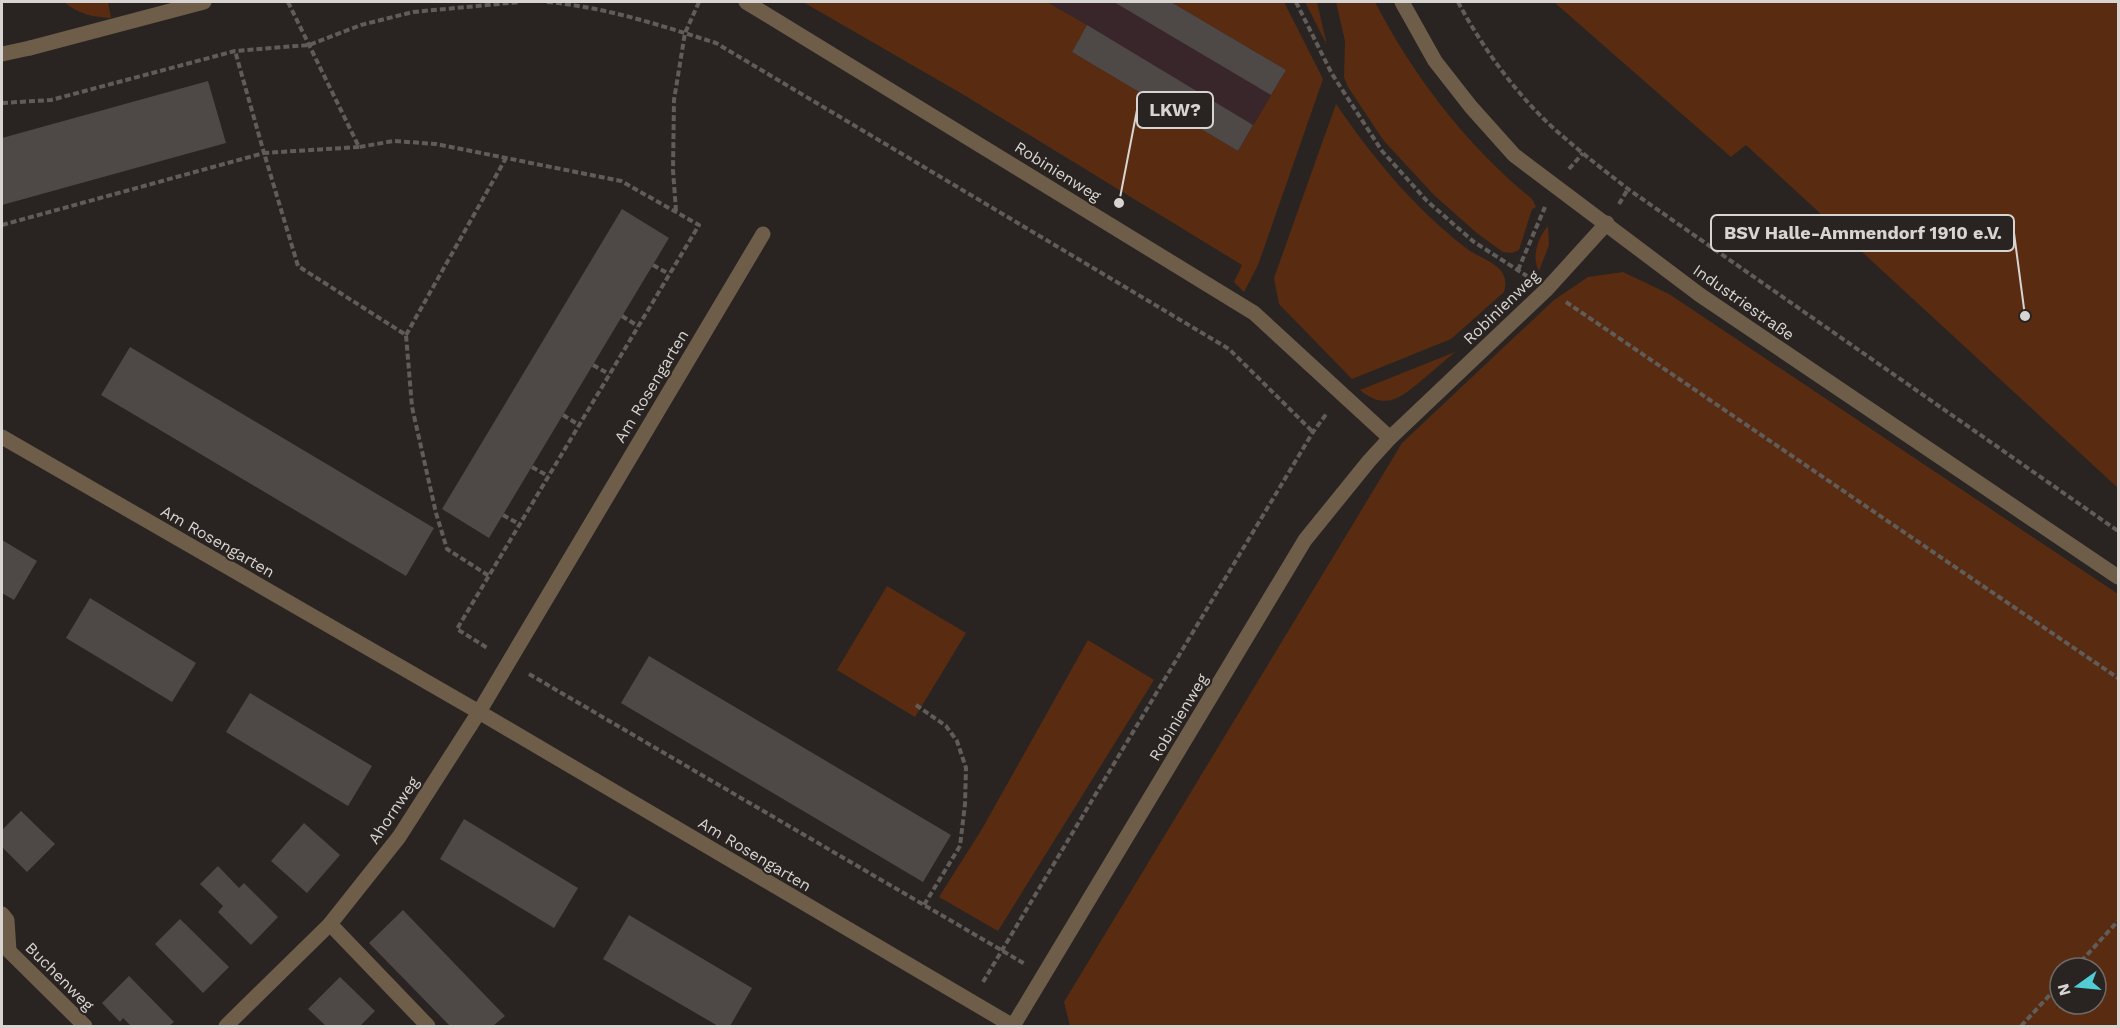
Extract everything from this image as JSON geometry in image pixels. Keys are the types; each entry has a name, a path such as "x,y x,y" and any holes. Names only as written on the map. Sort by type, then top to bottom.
{"street":[{"path":"2,54 204,2"},
{"name":"Robinienweg","path":"746,2 1254,313 1390,438"},
{"name":"Industriestraße","path":"1402,2 1435,61 1471,107 1514,155 1700,295 2118,578"},
{"name":"Robinienweg","path":"1013,1026 1305,540 1390,438 1547,289 1606,224"},
{"name":"Am Rosengarten","path":"480,712 763,234"},
{"name":"Am Rosengarten","path":"2,437 480,712 1013,1026"},
{"name":"Ahornweg","path":"226,1026 330,924 399,837 480,712"},
{"name":"Buchenweg","path":"2,914 6,920 5,950 85,1026"},
{"path":"330,924 428,1026"}],"path":[{"path":"288,2 359,147"},
{"path":"2,103 51,100 235,51 309,45 360,25 413,12 520,2"},
{"path":"548,2 574,4 644,19 716,43 1229,349 1313,432"},
{"path":"676,211 673,170 674,100 686,33 699,2"},
{"path":"1296,2 1332,74 1382,151 1427,201 1474,242 1547,289 2118,678"},
{"path":"1458,2 1490,52 1517,88 1548,123 1583,153 1628,189 2118,531"},
{"path":"235,51 298,266 406,335"},
{"path":"2,225 264,153 359,147 394,141 436,144 621,181 699,225 457,629 509,662 1043,975"},
{"path":"489,576 447,549 436,513 412,407 406,335 506,158"},
{"path":"653,265 669,274"},
{"path":"622,316 638,326"},
{"path":"593,365 609,374"},
{"path":"972,1002 1001,950 1313,432 1341,393"},
{"path":"563,415 579,424"},
{"path":"532,466 548,476"},
{"path":"503,515 519,524"},
{"path":"916,705 946,726 957,741 966,768 960,846 924,905"},
{"path":"2086,956 2118,921"},
{"path":"2021,1026 2048,997"}],"shaded area":[{"path":"64,2 108,2 111,18 86,14"},
{"path":"803,2 1047,2 1087,25 1072,52 1238,151 1286,70 1171,2 1284,2 1323,79 1258,265 1244,292 1234,282 1242,265 964,95"},
{"path":"1047,2 1171,2 1286,70 1238,151 1072,52 1087,25"},
{"path":"1305,2 1317,2 1327,44"},
{"path":"1336,2 1375,2 1407,57 1443,108 1485,156 1532,199 1536,207 1532,209 1519,250 1512,253 1503,252 1478,234 1434,195 1384,141 1348,87 1344,77 1345,41"},
{"path":"1554,2 2118,2 2118,488 1746,145 1731,157"},
{"path":"1336,104 1395,181 1447,233 1500,270 1505,283 1504,292 1451,339 1352,379 1279,304 1274,278"},
{"path":"1548,226 1549,245 1539,271 1536,260 1537,247"},
{"path":"1623,272 1669,294 2118,594 2118,1026 1070,1026 1064,1002 1402,443 1554,300 1588,277"},
{"path":"1455,352 1400,397 1385,401 1377,400 1360,390"},
{"path":"887,586 966,633 915,717 837,670"},
{"path":"1088,640 1154,680 998,931 939,897 982,829"}],"building":[{"path":"1114,2 1171,2 1286,70 1271,95"},
{"path":"1087,25 1253,125 1238,151 1072,52"},
{"path":"208,81 226,143 2,205 2,138"},
{"path":"622,209 669,238 489,538 442,509"},
{"path":"130,347 434,528 406,576 101,395"},
{"path":"2,540 37,561 14,600 2,593"},
{"path":"90,598 196,663 172,702 66,638"},
{"path":"649,656 951,835 923,882 621,703"},
{"path":"250,693 372,766 348,806 226,732"},
{"path":"21,811 55,844 27,872 2,847 2,830"},
{"path":"464,819 578,888 554,928 440,859"},
{"path":"304,823 340,855 307,893 271,861"},
{"path":"218,866 239,888 244,883 278,917 251,945 218,912 223,906 200,884"},
{"path":"403,910 505,1016 493,1026 450,1026 369,943"},
{"path":"629,915 752,988 730,1026 718,1026 603,959"},
{"path":"180,919 229,967 203,993 155,944"},
{"path":"129,976 174,1022 169,1026 131,1026 123,1018 120,1022 102,1003"},
{"path":"340,977 375,1011 360,1026 326,1026 308,1009"}],"place":[{"name":"LKW?","path":"1119,203"},
{"name":"BSV Halle-Ammendorf 1910 e.V.","path":"2025,316"}]}
